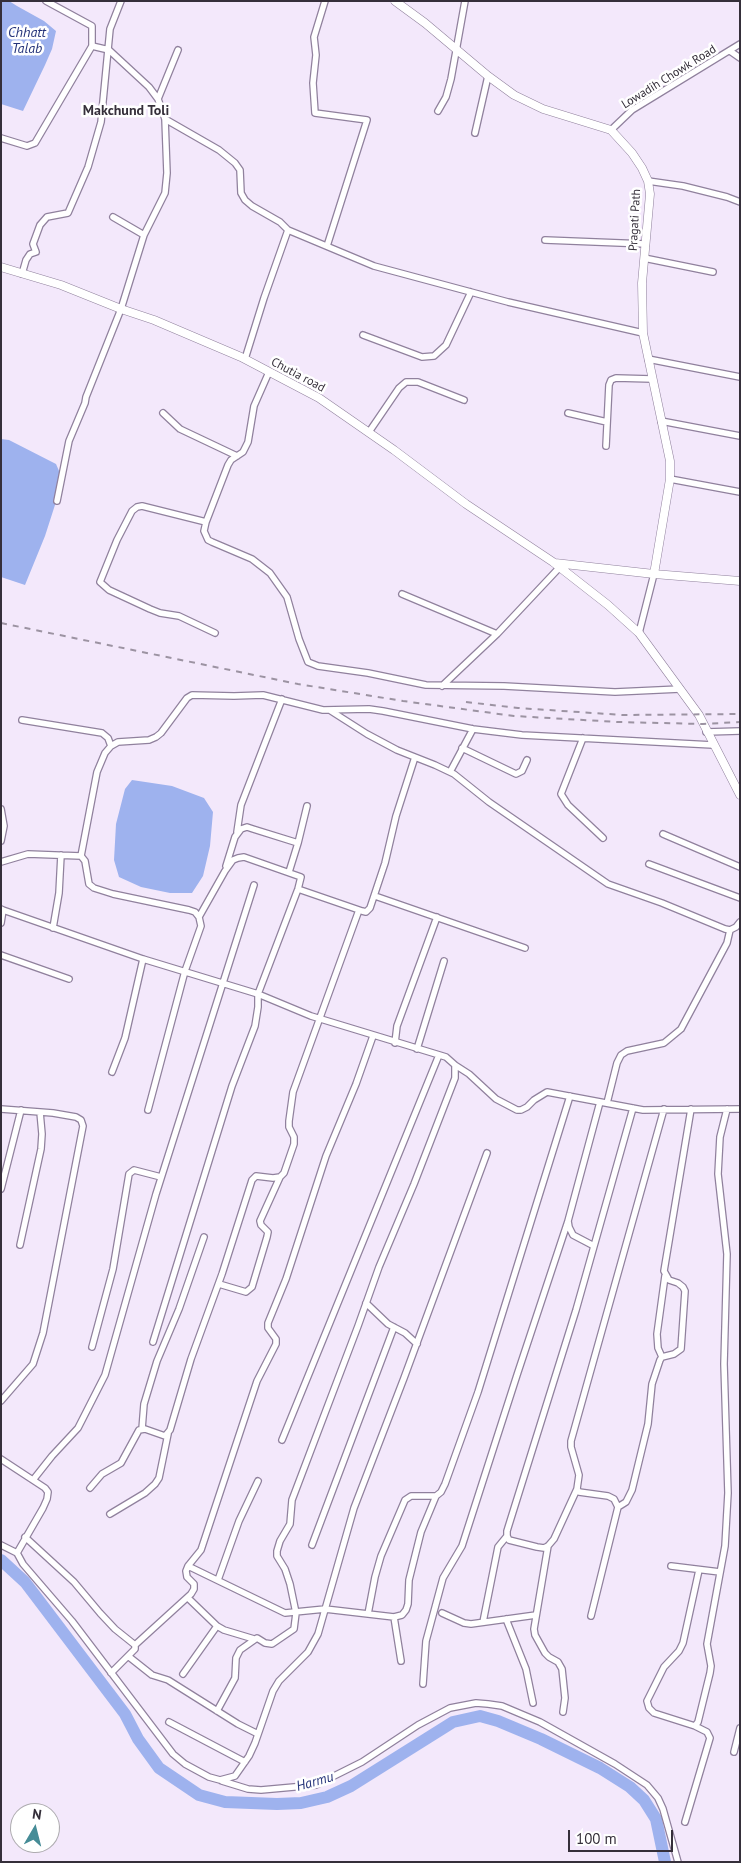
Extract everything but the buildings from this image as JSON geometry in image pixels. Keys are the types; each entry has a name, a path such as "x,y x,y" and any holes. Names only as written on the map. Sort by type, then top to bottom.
{"street":[{"path":"1,138 27,146 35,142 92,46 92,26 46,1"},
{"path":"22,274 26,260 30,254 36,252 33,244 40,225 47,217 68,214 88,167 101,122 110,28 121,1"},
{"path":"325,1 314,37 316,54 313,83 315,114 367,120 327,246"},
{"path":"395,1 514,95 543,109 611,130"},
{"path":"438,110 446,96 465,1"},
{"name":"Lowadih Chowk Road","path":"611,130 632,110 740,44"},
{"path":"57,501 69,441 86,404 86,397 121,309 144,235 165,193 167,172 165,119 158,99 149,87 109,50 92,46"},
{"path":"158,99 178,50"},
{"path":"730,51 740,58"},
{"path":"475,134 488,76"},
{"path":"165,119 219,150 235,163 240,170 241,193 245,200 280,222 288,230 374,266 471,292 643,333"},
{"name":"Pragati Path","path":"611,130 632,153 642,168 648,181 650,194 642,283 643,333 670,461 670,479 654,574"},
{"path":"648,181 683,186 740,202"},
{"path":"113,217 144,235"},
{"path":"245,360 288,230"},
{"path":"545,240 646,244"},
{"path":"644,258 713,272"},
{"name":"Chutia road","path":"1,267 61,285 154,320 245,360 319,398 369,432 466,504 553,562 608,605 639,633 699,715 706,732 740,795"},
{"path":"363,335 422,357 434,356 446,345 471,292"},
{"path":"648,359 740,377"},
{"path":"268,372 254,406 248,442 242,452 228,465 204,531 208,540 259,563 270,573 287,597 308,662 318,666 414,684 504,686 615,692 680,689"},
{"path":"606,446 609,384 616,378 652,380"},
{"path":"369,432 399,388 406,382 418,382 464,400"},
{"path":"163,413 180,430 237,456"},
{"path":"568,413 607,422"},
{"path":"661,420 740,436"},
{"path":"670,479 740,492"},
{"path":"206,522 142,506 137,507 132,511 117,540 100,582 109,590 150,609 160,613 179,616 215,633"},
{"path":"553,562 654,574 740,581"},
{"path":"442,686 497,634 560,568"},
{"path":"639,633 654,574"},
{"path":"402,594 497,634"},
{"path":"81,856 100,762 111,746 118,742 148,740 156,737 187,698 192,695 263,695 331,711 358,709 384,711 473,729 522,735 713,745"},
{"path":"225,870 237,832 241,805 282,699"},
{"path":"331,711 367,734 450,772 489,802 608,884 730,930 740,922"},
{"path":"22,720 102,733 108,738 111,746"},
{"path":"450,772 473,729"},
{"path":"706,732 740,730"},
{"path":"583,738 561,794 568,805 603,838"},
{"path":"462,748 516,774 522,771 527,760"},
{"path":"298,889 366,912 375,896 415,757"},
{"path":"288,872 298,843 307,806"},
{"path":"1,809 4,819 1,841"},
{"path":"237,832 253,828 298,843"},
{"path":"663,834 740,867"},
{"path":"1,862 28,854 81,856 85,861 89,884 94,888 113,894 189,910 195,912 199,917 201,926 185,971 148,1110"},
{"path":"53,928 59,893 61,854"},
{"path":"153,1342 232,1086 254,1026 258,1007 258,994 301,877 244,857 233,860 225,870 199,917"},
{"path":"649,864 740,898"},
{"path":"33,1480 78,1428 105,1375 161,1177 254,885"},
{"path":"375,896 525,948"},
{"path":"1,923 2,909 143,959 258,994 321,1020 439,1055 451,1060 496,1099 517,1110 527,1107 547,1092 633,1108 740,1109"},
{"path":"219,1284 246,1292 252,1287 268,1232 261,1225 260,1221 280,1178 284,1174 294,1144 294,1137 289,1127 293,1092 321,1020 359,910"},
{"path":"395,1043 397,1026 437,917"},
{"path":"607,1104 617,1062 622,1054 627,1051 664,1043 681,1029 727,943 730,930"},
{"path":"1,955 69,979"},
{"path":"112,1072 125,1038 143,959"},
{"path":"417,1049 444,961"},
{"path":"111,1673 135,1649 135,1645 188,1598 194,1589 194,1584 187,1577 186,1571 201,1550 257,1381 276,1344 276,1339 268,1328 268,1323 286,1280 326,1156 356,1084 373,1036"},
{"path":"282,1440 439,1055"},
{"path":"188,1598 217,1626 224,1630 254,1639 257,1638 265,1643 272,1644 292,1631 296,1613 288,1576 277,1556 277,1551 280,1541 290,1524 292,1500 379,1266 434,1134 455,1078 455,1065"},
{"path":"188,1566 285,1613 325,1609 394,1617 402,1615 406,1610 409,1580 421,1532 436,1496 445,1484 478,1392 570,1096"},
{"path":"423,1684 426,1641 444,1578 462,1546 516,1375 568,1221 600,1102"},
{"path":"482,1622 498,1547 507,1536 573,1319 633,1108"},
{"path":"1,1109 76,1117 81,1120 83,1126 43,1333 33,1364 1,1401"},
{"path":"562,1712 565,1698 562,1669 558,1662 549,1657 545,1652 535,1635 536,1615 548,1546 554,1539 577,1489 576,1484 579,1475 571,1441 664,1109"},
{"path":"618,1507 626,1502 632,1490 648,1424 652,1384 662,1357 658,1348 657,1334 665,1276 664,1271 691,1109"},
{"path":"695,1726 698,1722 711,1666 707,1644 725,1546 728,1493 724,1364 727,1268 718,1174 720,1137 727,1109"},
{"path":"1,1189 20,1110"},
{"path":"20,1245 40,1149 42,1134 40,1112"},
{"path":"220,1780 235,1776 245,1762 258,1734 273,1691 313,1645 354,1508 487,1153"},
{"path":"92,1347 113,1269 129,1174 134,1170 161,1177"},
{"path":"110,1514 145,1493 159,1478 168,1434 191,1359 219,1284 252,1180 256,1176 280,1178"},
{"path":"568,1221 572,1235 594,1246"},
{"path":"90,1488 102,1474 121,1463 139,1430 142,1429 144,1404 157,1360 179,1308 204,1237"},
{"path":"662,1357 674,1354 681,1349 685,1291 683,1286 669,1280 665,1276"},
{"path":"366,1303 380,1318 405,1332 417,1344"},
{"path":"312,1545 394,1327"},
{"path":"142,1429 161,1436 168,1434"},
{"path":"1,1459 45,1488 48,1492 48,1499 17,1553"},
{"path":"218,1580 239,1521 258,1481"},
{"path":"577,1489 580,1492 608,1496 614,1499 618,1507 591,1616"},
{"path":"368,1614 381,1556 405,1500 411,1496 436,1496"},
{"path":"507,1536 509,1540 516,1543 544,1548 548,1546"},
{"path":"26,1537 74,1582 114,1629 135,1645"},
{"path":"1,1545 17,1553 23,1564 72,1621 173,1754 209,1777 248,1789 261,1790 316,1784 362,1762 418,1725 450,1708 468,1704 502,1706 540,1722 647,1785 658,1798 663,1809 678,1862"},
{"path":"671,1566 720,1572"},
{"path":"684,1822 710,1738 707,1732 695,1726 654,1713 648,1708 647,1701 664,1667 678,1652 683,1643 699,1570"},
{"path":"442,1613 464,1623 536,1615"},
{"path":"394,1617 401,1661"},
{"path":"506,1619 526,1669 533,1703"},
{"path":"183,1674 217,1626"},
{"path":"216,1711 235,1678 237,1654 254,1639"},
{"path":"128,1656 152,1675 168,1680 216,1711 258,1734"},
{"path":"170,1722 245,1762"},
{"path":"734,1752 740,1728"}],"water":[{"name":"Chhatt Talab","path":"1,1 9,1 44,21 56,31 52,49 23,111 1,104"},
{"path":"1,439 9,440 56,464 63,480 45,536 25,585 1,577"},
{"path":"132,780 172,786 204,798 213,812 210,846 203,876 192,893 170,893 141,887 119,877 114,860 116,824 125,789"}],"waterway":[{"name":"Harmu","path":"1,1560 25,1582 125,1714 138,1739 159,1768 199,1795 225,1802 277,1804 301,1803 327,1797 351,1786 453,1722 480,1716 498,1721 541,1739 600,1768 630,1787 644,1800 656,1819 665,1862"}],"railway":[{"path":"1,623 298,684 514,716 618,722 703,724 740,722"},
{"path":"466,702 518,708 623,715 740,714"}],"district":[{"name":"Makchund Toli","path":"126,111"}]}
